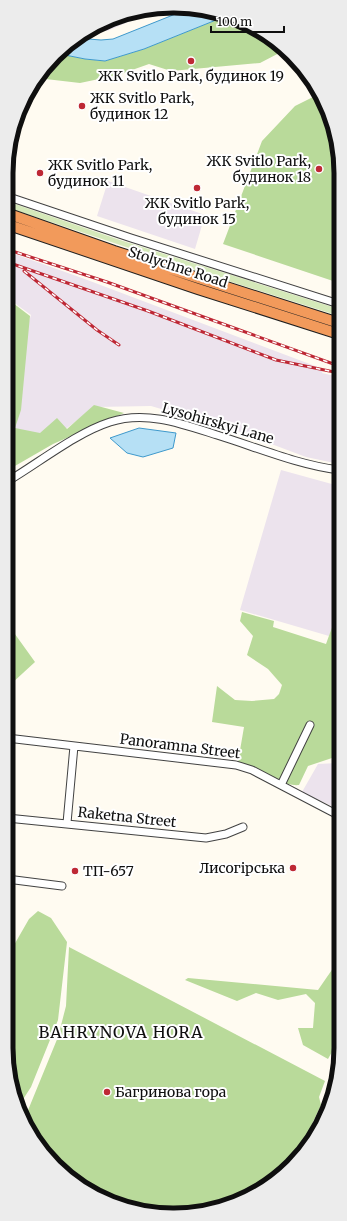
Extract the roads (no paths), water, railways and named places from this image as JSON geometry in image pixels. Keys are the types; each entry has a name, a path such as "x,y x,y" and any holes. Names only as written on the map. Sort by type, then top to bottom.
{"highway":[{"name":"Stolychne Road","path":"13,215 114,251 334,321"},
{"name":"Stolychne Road","path":"13,226 198,289 334,332"}],"street":[{"name":"Stolychne Road","path":"13,198 131,238 334,302"},
{"name":"Lysohirskyi Lane","path":"13,478 85,433 111,422 139,417 159,419 188,425 309,464 334,469"},
{"path":"281,785 310,725"},
{"name":"Panoramna Street","path":"13,739 236,765 252,770 334,813"},
{"path":"67,823 74,746"},
{"name":"Raketna Street","path":"13,818 206,838 226,834 243,827"},
{"path":"13,880 62,886"}],"water":[{"path":"178,13 194,14 218,19 144,49 105,61 66,55 86,39 113,39"},
{"path":"139,428 176,433 173,448 143,457 127,453 110,438"}],"railway":[{"path":"13,251 107,282 334,364"},
{"path":"13,264 148,311 276,360 334,372"},
{"path":"24,271 97,330 119,345"}],"place":[{"name":"ЖК Svitlo Park, будинок 19","path":"191,61"},
{"name":"ЖК Svitlo Park, будинок 12","path":"82,106"},
{"name":"ЖК Svitlo Park, будинок 18","path":"319,169"},
{"name":"ЖК Svitlo Park, будинок 11","path":"40,173"},
{"name":"ЖК Svitlo Park, будинок 15","path":"197,188"},
{"name":"Лисогірська","path":"293,868"},
{"name":"ТП-657","path":"75,871"},
{"name":"Багринова гора","path":"107,1092"}],"district":[{"name":"BAHRYNOVA HORA","path":"121,1032"}]}
